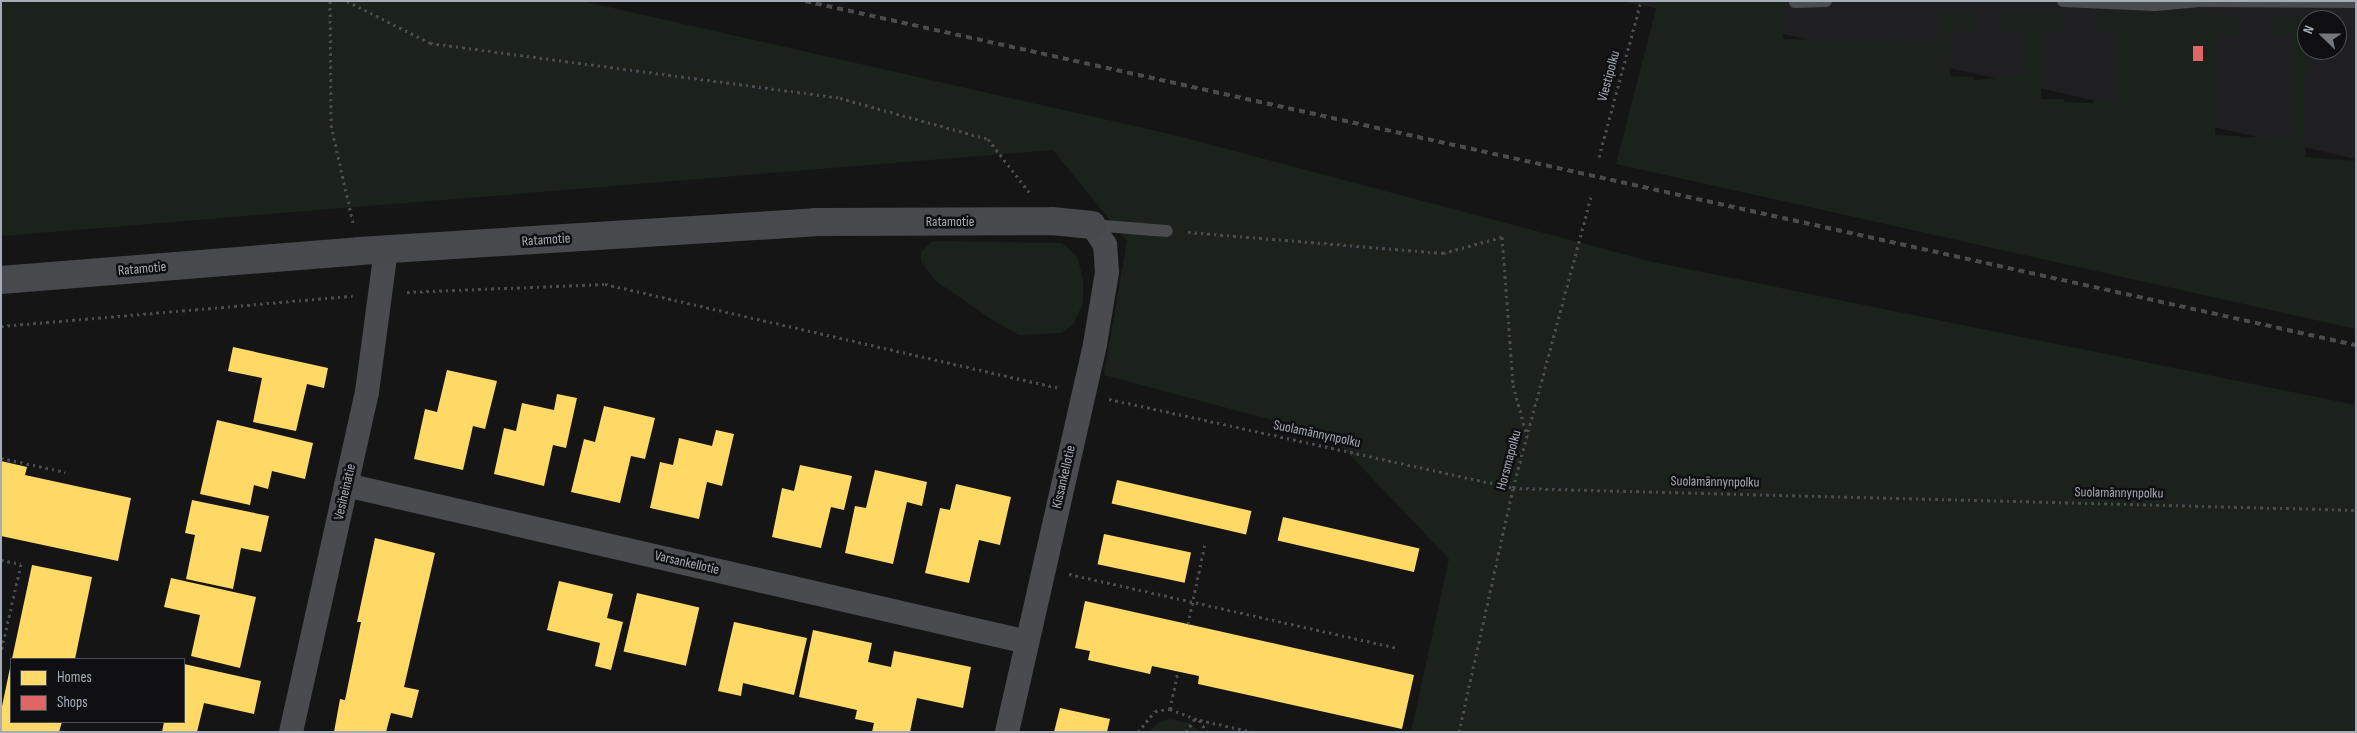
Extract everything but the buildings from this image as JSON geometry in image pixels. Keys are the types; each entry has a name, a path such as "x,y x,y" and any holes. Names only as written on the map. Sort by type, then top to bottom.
{"street":[{"name":"Ratamotie","path":"1,280 359,251 815,222 1052,221 1092,224"},
{"name":"Kissankellotie","path":"1007,732 1083,394 1107,272 1105,245 1092,224"},
{"name":"Vesiheinätie","path":"291,732 367,392 386,250"},
{"name":"Varsankellotie","path":"346,485 1027,642"}],"lane":[{"path":"1795,2 1826,1"},
{"path":"2063,1 2155,3 2199,1 2356,2"},
{"path":"1092,224 1167,230"}],"path":[{"path":"330,1 331,125 359,251"},
{"path":"347,1 430,42 840,98 988,139 1052,221"},
{"name":"Viestipolku","path":"1599,157 1641,1"},
{"name":"Horsmapolku","path":"1459,732 1513,488 1591,197"},
{"path":"1167,230 1443,253 1502,237 1513,384 1527,436"},
{"name":"Suolamännynpolku","path":"1,326 380,294 605,284 1083,394 1513,488 2356,510"},
{"path":"1,458 66,472"},
{"path":"1188,624 1205,543"},
{"path":"1,560 21,564 1,652"},
{"path":"1044,568 1398,648"},
{"path":"1170,709 1178,672"},
{"path":"1138,732 1155,711 1170,709 1199,720 1254,732"},
{"path":"1186,732 1195,718"},
{"path":"1199,720 1207,732"}],"shaded area":[{"path":"1,1 582,1 1174,135 1653,262 2356,405 2356,732 1411,732 1449,559 1332,436 1104,375 1127,241 1053,150 1,236"},
{"path":"1620,1 2356,1 2356,159 1949,68"},
{"path":"1658,1 1783,1 1783,39 1938,41 1939,13 1972,11 1974,31 1951,31 1950,76 1973,77 1974,80 2027,76 2027,32 1997,32 1998,13 2062,14 2064,32 2041,32 2041,99 2064,99 2064,102 2093,103 2093,100 2116,103 2117,33 2094,32 2095,13 2237,15 2240,17 2239,34 2214,34 2215,135 2239,136 2240,138 2291,135 2293,34 2269,34 2269,16 2297,16 2297,60 2306,60 2305,157 2356,161 2356,329 1616,164"},
{"path":"932,241 1062,243 1077,256 1083,279 1083,303 1073,325 1061,333 1019,335 991,319 936,281 921,262 921,252"},
{"path":"1170,719 1191,724 1200,732 1148,732 1161,721"}],"railway":[{"path":"805,1 2356,345"}]}
